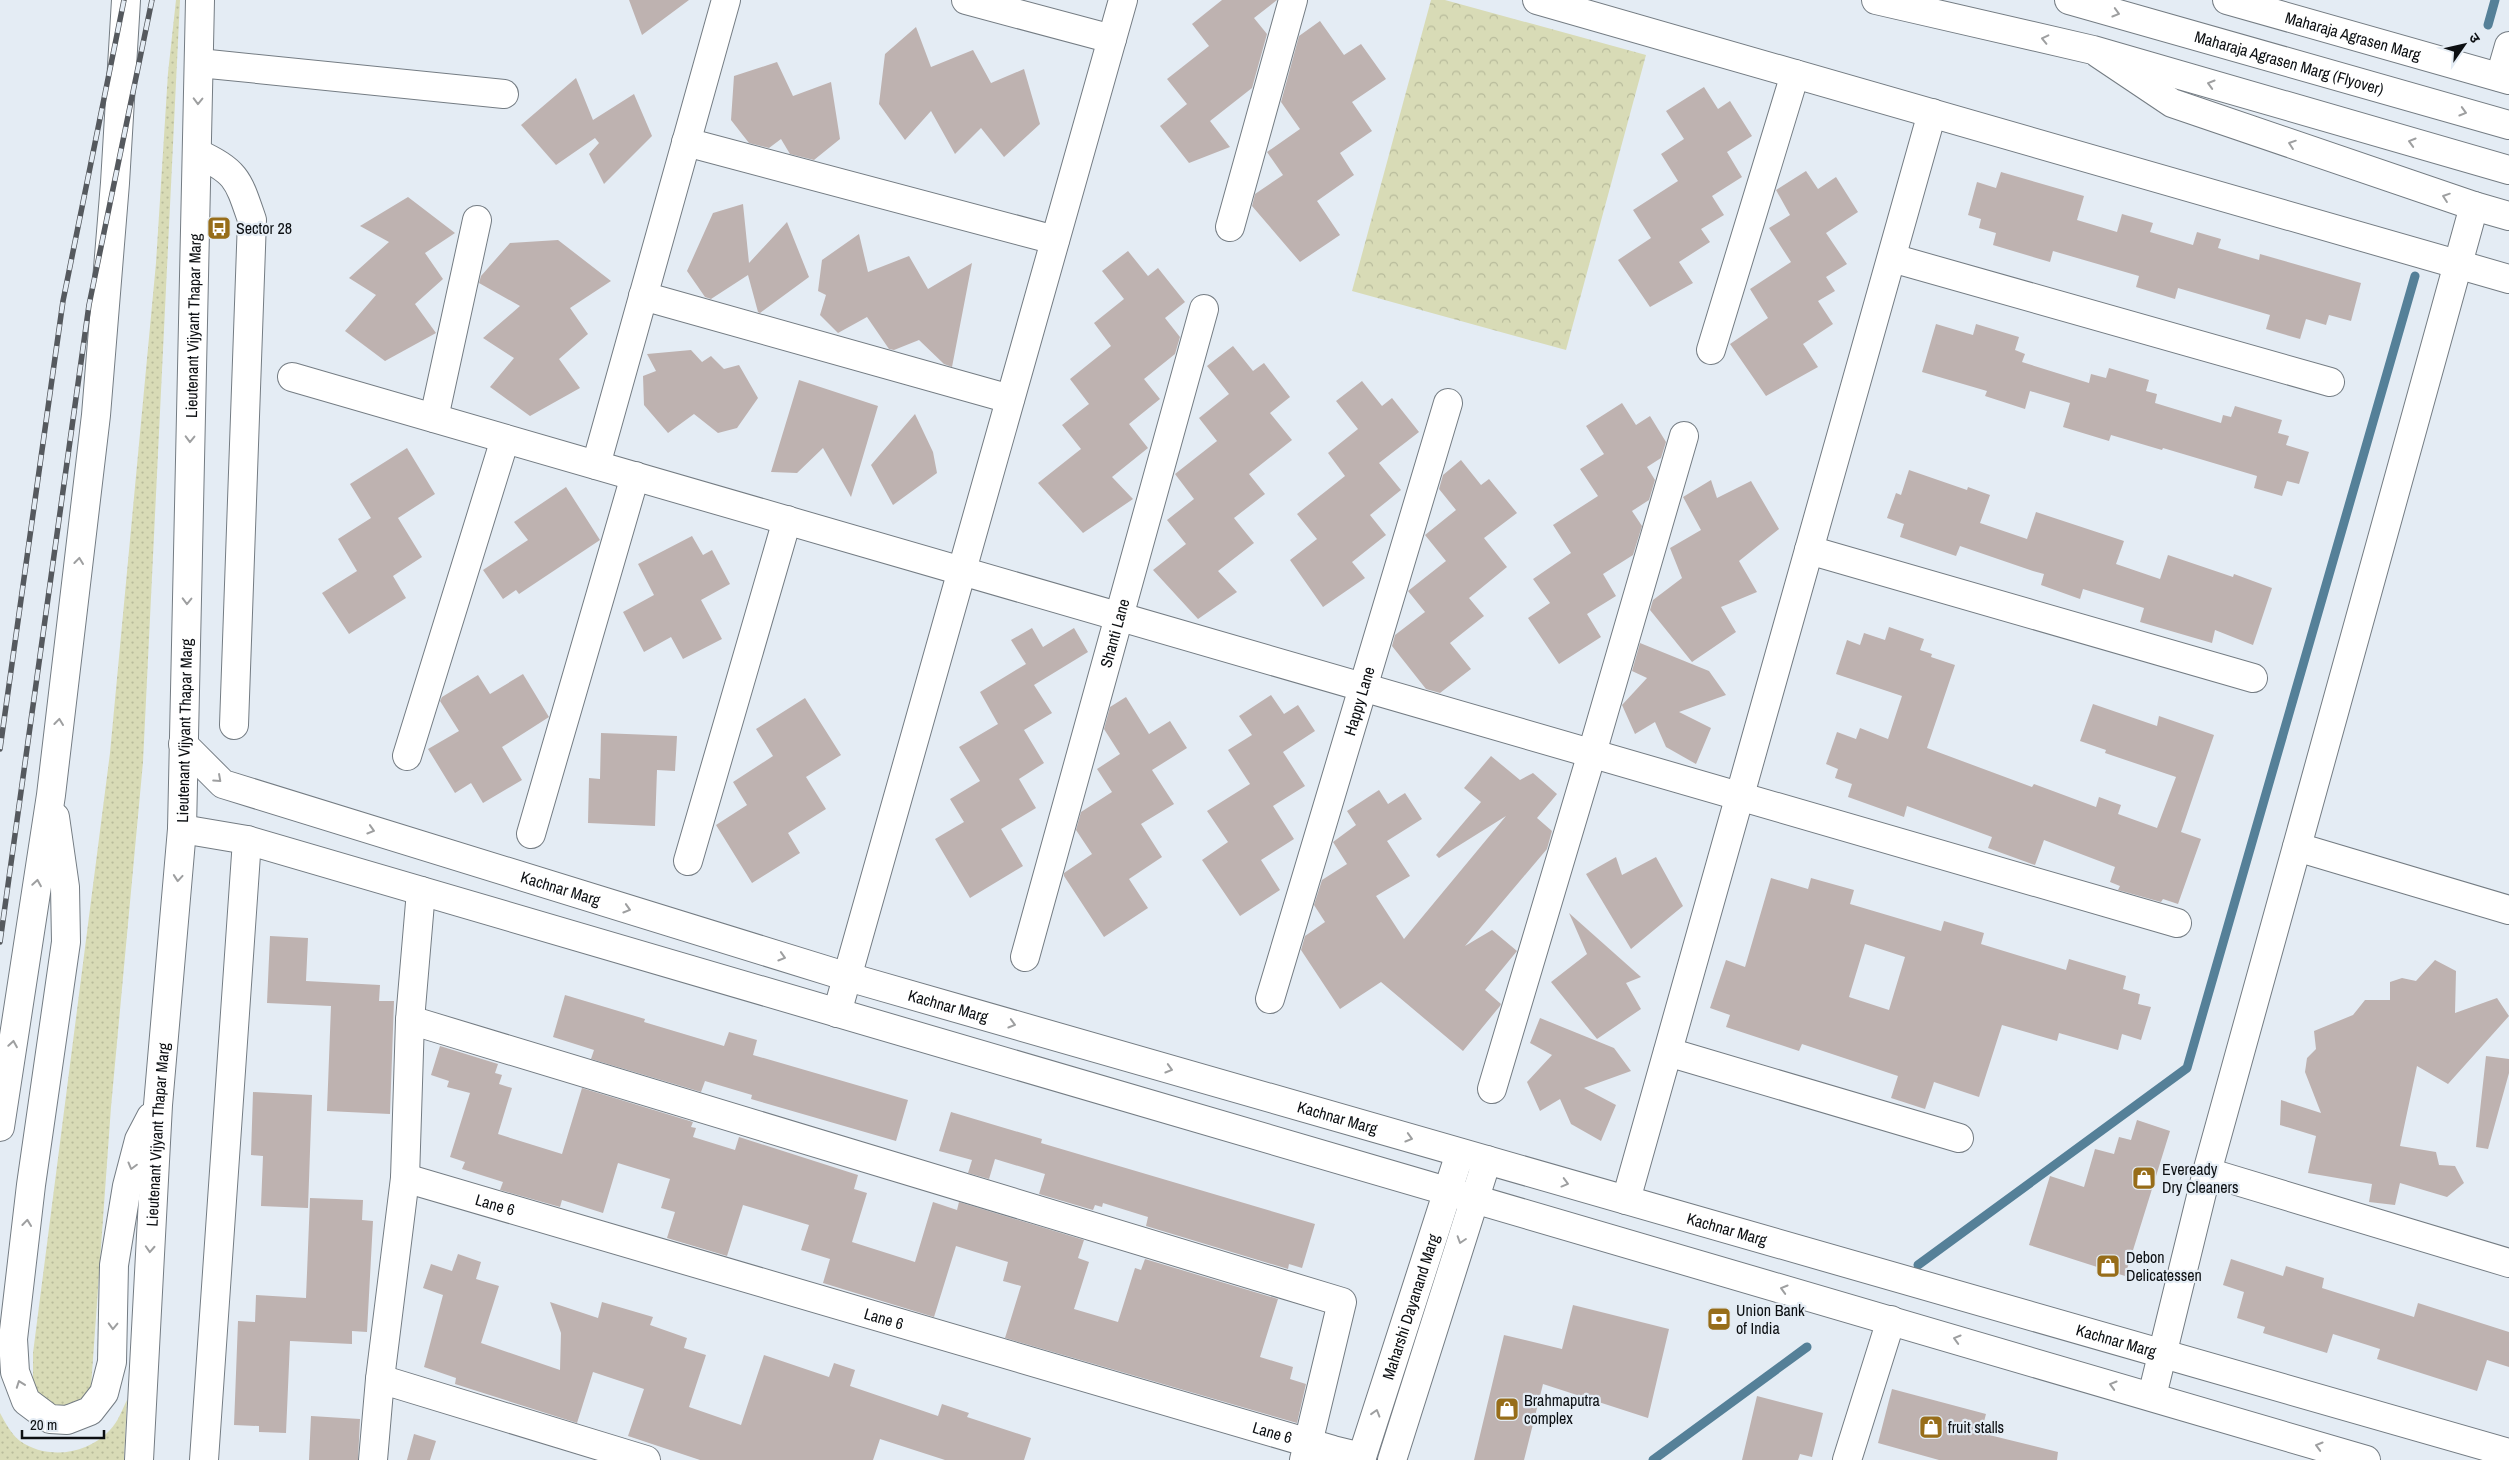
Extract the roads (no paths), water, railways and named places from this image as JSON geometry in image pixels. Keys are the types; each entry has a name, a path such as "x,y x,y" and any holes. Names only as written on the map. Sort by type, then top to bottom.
{"street":[{"path":"122,0 122,43"},
{"path":"0,1127 51,795 96,415 114,192 126,0"},
{"name":"Lieutenant Vijyant Thapar Marg","path":"139,1460 158,1105 182,829 200,0"},
{"path":"596,465 726,0"},
{"path":"966,0 1112,39"},
{"path":"838,1013 1123,0"},
{"path":"1230,227 1293,0"},
{"path":"1537,0 2509,278"},
{"path":"1876,0 2093,50 2509,170"},
{"name":"Maharaja Agrasen Marg (Flyover)","path":"2069,0 2509,125"},
{"name":"Maharaja Agrasen Marg","path":"2227,0 2504,79"},
{"path":"2504,79 2509,46"},
{"path":"2093,50 2172,103 2474,206 2509,216"},
{"path":"199,63 504,94"},
{"path":"1711,350 1795,74"},
{"path":"1626,1200 1932,113"},
{"path":"686,142 1055,240"},
{"path":"197,152 216,162 238,180 252,220 234,725"},
{"path":"2152,1396 2208,1172 2474,206"},
{"path":"434,418 477,220"},
{"path":"1892,258 2330,382"},
{"path":"643,296 1010,399"},
{"name":"Shanti Lane","path":"1025,957 1204,309"},
{"path":"292,377 2177,923"},
{"name":"Happy Lane","path":"1270,998 1448,403"},
{"path":"1492,1089 1684,436"},
{"path":"408,756 505,439"},
{"path":"531,834 635,476"},
{"path":"688,861 787,520"},
{"path":"1809,550 2254,678"},
{"name":"Kachnar Marg","path":"183,744 223,784 848,977 2509,1453"},
{"path":"51,795 66,887 66,942 31,1185 14,1339 15,1372 26,1401 50,1419 67,1420 90,1411 104,1394 112,1362 114,1264 127,1186 139,1140 158,1105"},
{"path":"182,829 247,840 2366,1460"},
{"path":"204,1460 247,840"},
{"path":"2298,847 2509,910"},
{"path":"373,1460 380,1379 405,1178 410,1020 421,891"},
{"path":"410,1020 1342,1302 1307,1452"},
{"path":"1668,1052 1959,1138"},
{"name":"Maharshi Dayanand Marg","path":"1361,1458 1460,1153"},
{"name":"Maharshi Dayanand Marg","path":"1392,1460 1487,1160"},
{"path":"2208,1172 2509,1263"},
{"name":"Lane 6","path":"405,1178 1307,1452 1361,1458"},
{"path":"1847,1460 1891,1320"},
{"path":"380,1379 646,1460"}],"waterway":[{"path":"2488,25 2495,0"},
{"path":"1918,1265 2187,1068 2415,276"},
{"path":"1653,1460 1807,1347"}],"railway":[{"path":"0,749 63,301 124,0"},
{"path":"0,942 89,305 152,0"}],"place":[{"name":"Sector 28","path":"219,228"},
{"name":"Eveready Dry Cleaners","path":"2144,1178"},
{"name":"Debon Delicatessen","path":"2108,1266"},
{"name":"Union Bank of India","path":"1719,1319"},
{"name":"Brahmaputra complex","path":"1507,1409"},
{"name":"fruit stalls","path":"1931,1427"}]}
